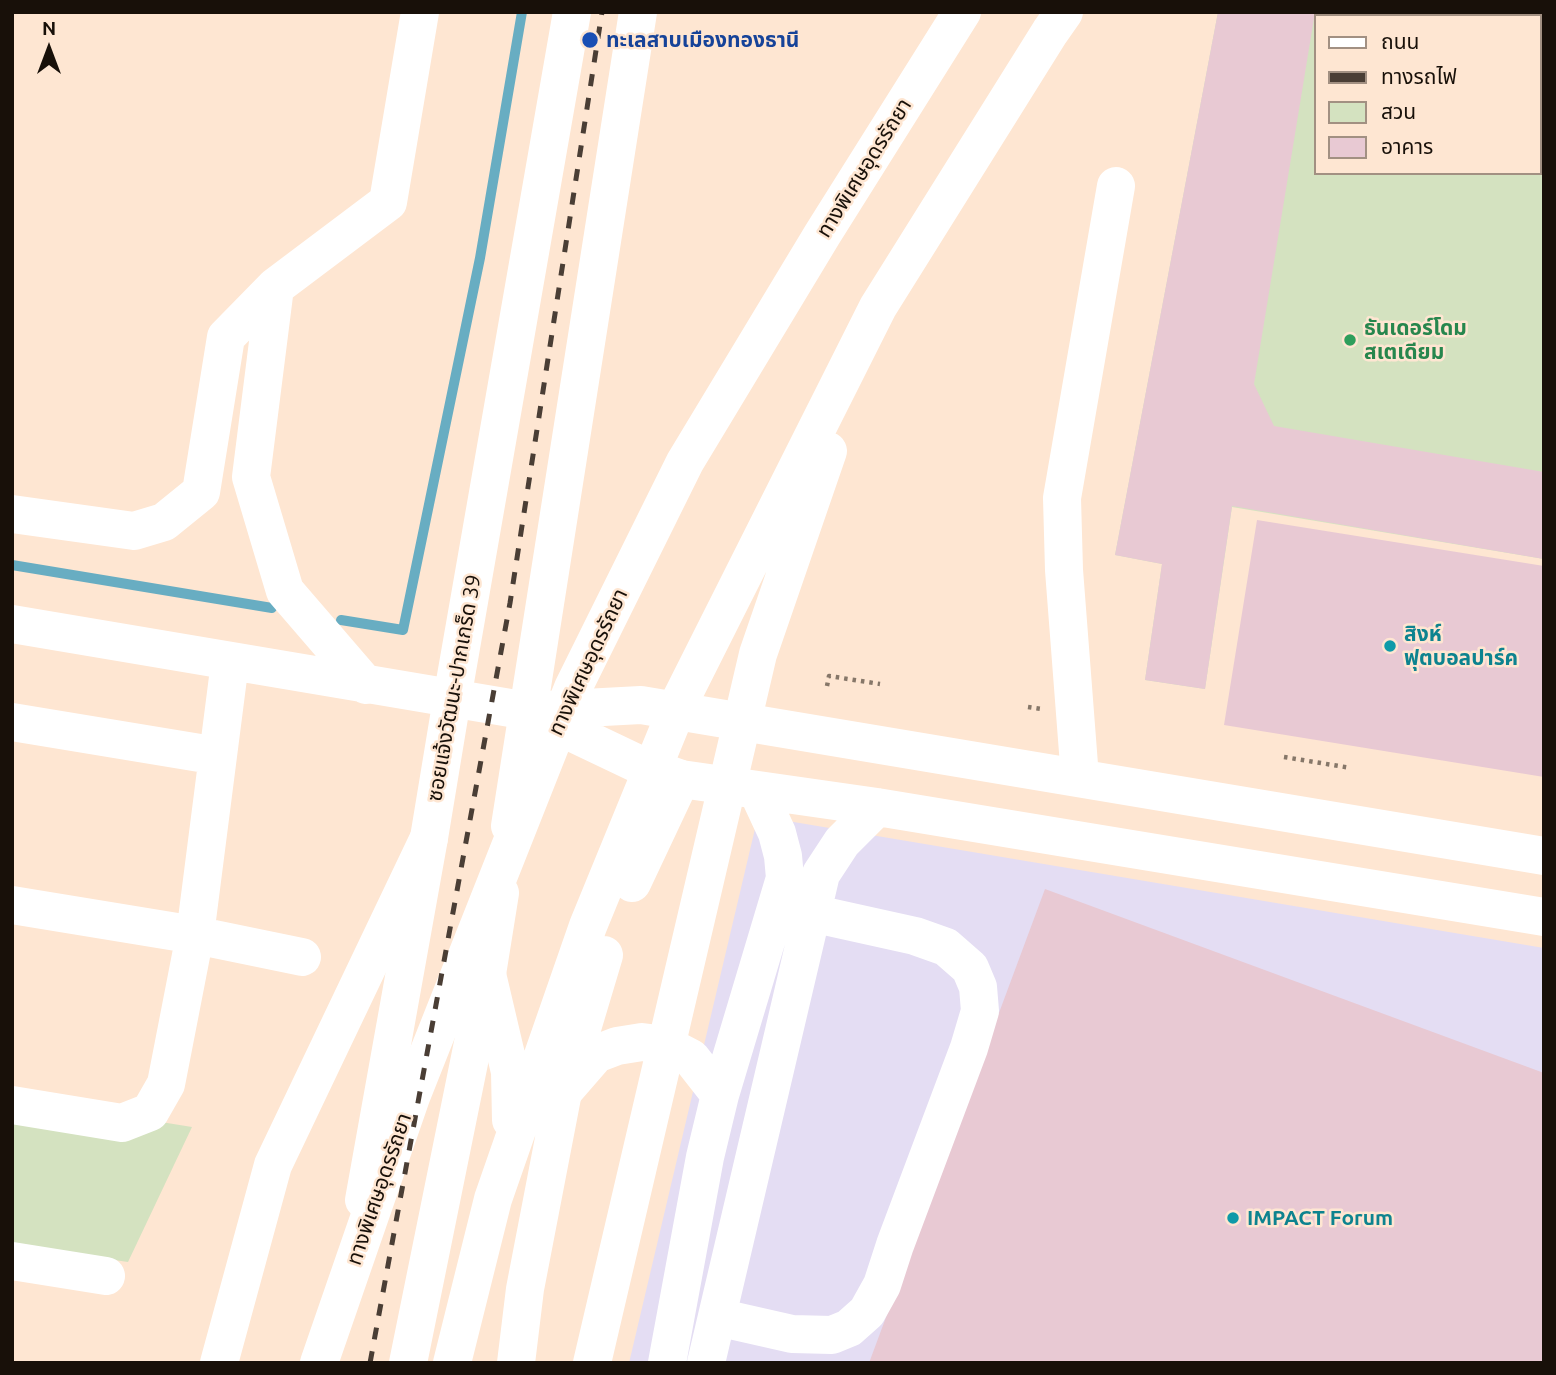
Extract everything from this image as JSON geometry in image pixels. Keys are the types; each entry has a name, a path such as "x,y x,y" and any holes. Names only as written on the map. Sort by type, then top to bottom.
{"main road":[{"path":"12,514 134,531 164,522 201,492 226,337 275,288 388,202 420,12"},
{"name":"ซอยแจ้งวัฒนะ-ปากเกร็ด 39","path":"334,1363 429,838 572,12"},
{"path":"408,1363 487,974 638,12"},
{"name":"ทางพิเศษอุดรรัถยา","path":"319,1363 411,1097 573,688 685,462 822,235 962,12"},
{"path":"452,1363 493,1199 593,914 681,699 878,307 1064,12"},
{"path":"1080,778 1063,570 1062,498 1116,186"},
{"path":"275,288 251,477 285,591 366,685"},
{"path":"592,1363 758,654 878,307"},
{"path":"12,624 528,711 641,705 1544,856"},
{"path":"12,1105 122,1124 150,1112 166,1084 195,935 230,662"},
{"path":"528,711 636,764 681,779 877,807 1544,917"},
{"path":"12,722 218,756"},
{"path":"516,1363 525,1289 563,1093 614,921 681,779"},
{"path":"667,1363 705,1157 720,1095 785,878 777,833 757,790"},
{"path":"706,1363 821,873 842,842 877,807"},
{"path":"219,1363 273,1165 429,838"},
{"path":"12,905 195,935 302,957"},
{"path":"717,1317 792,1334 832,1335 849,1328 867,1312 882,1285 969,1048 980,1011 978,987 970,968 946,947 915,936 811,913"},
{"path":"487,974 510,1072 511,1129 520,1206 525,1289"},
{"path":"563,1093 596,1054 617,1046 642,1042 666,1045 691,1058 720,1095"},
{"path":"12,1261 106,1276"}],"path":[{"path":"827,686 829,676 880,684"},
{"path":"1284,757 1351,768"}],"shaded area":[{"path":"758,816 1544,948 1544,1363 629,1363"}],"green space":[{"name":"ธันเดอร์โดม สเตเดียม","path":"1218,12 1544,12 1544,559 1232,507 1205,689 1145,680 1162,564 1115,555"},
{"path":"12,1098 192,1127 128,1262 12,1245"}],"building":[{"path":"1218,12 1315,12 1254,384 1274,426 1544,472 1544,559 1232,506 1205,689 1145,680 1162,564 1115,555"},
{"name":"สิงห์ ฟุตบอลปาร์ค","path":"1257,520 1544,566 1544,777 1224,725"},
{"name":"IMPACT Forum","path":"1045,889 1544,1073 1544,1363 869,1363"}],"waterway":[{"path":"341,620 403,630 480,258 522,12"},
{"path":"12,565 272,608"}],"railway":[{"path":"370,1363 510,603 602,12"}],"place":[{"name":"ทะเลสาบเมืองทองธานี","path":"590,40"},
{"name":"ธันเดอร์โดม สเตเดียม","path":"1350,340"},
{"name":"สิงห์ ฟุตบอลปาร์ค","path":"1390,646"},
{"name":"IMPACT Forum","path":"1233,1218"}]}
